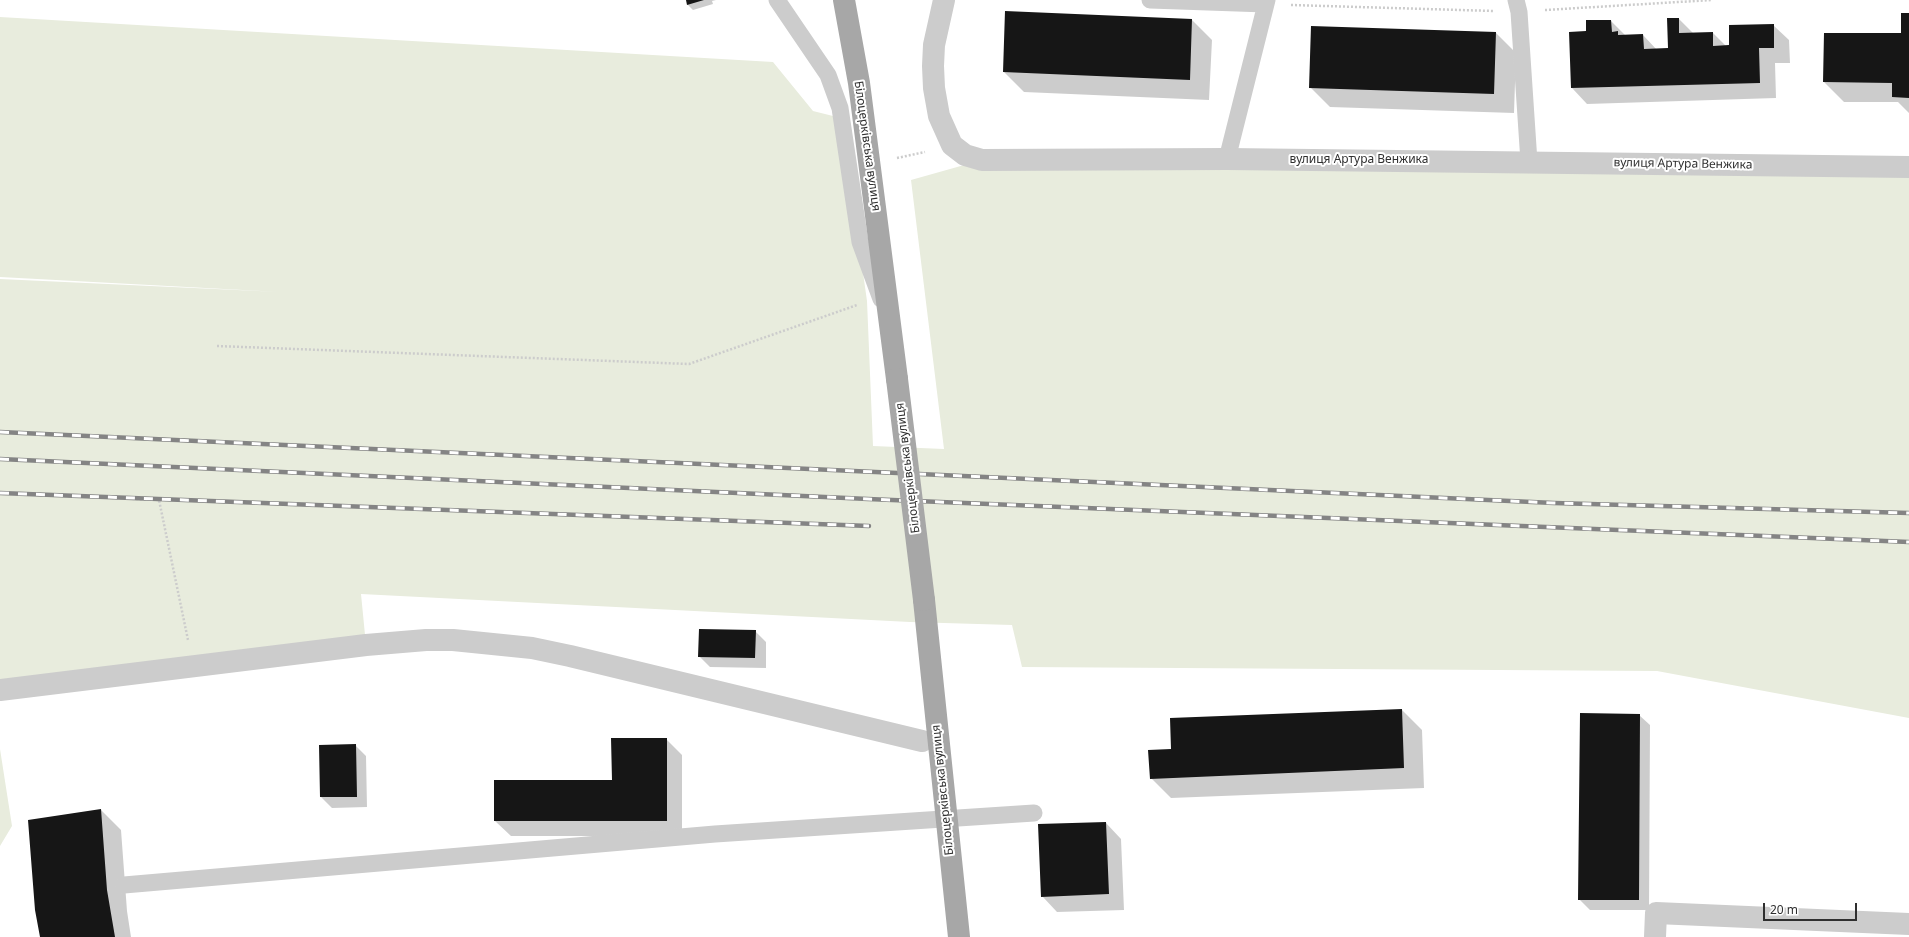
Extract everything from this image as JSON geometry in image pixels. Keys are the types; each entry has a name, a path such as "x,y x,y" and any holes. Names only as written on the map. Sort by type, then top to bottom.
{"main road":[{"name":"Білоцерківська вулиця","path":"844,0 859,83 891,328 924,600 959,937"}],"street":[{"path":"943,5 934,45 934,88 939,116 952,145"},
{"name":"вулиця Артура Венжика","path":"952,145 965,155 982,160 1227,159 1909,167"},
{"path":"0,690 418,640 453,640 507,644 570,656 922,742"},
{"path":"1655,937 1656,913 1909,924"}],"lane":[{"path":"763,0 800,32"},
{"path":"777,0 828,75 840,108 860,242 891,328"},
{"path":"1150,0 1267,2 1227,159"},
{"path":"1518,6 1529,162"},
{"path":"124,885 707,835 1034,813"}],"path":[{"path":"1267,2 1518,6 1712,0"},
{"path":"870,165 952,145"},
{"path":"218,346 688,364 860,304"},
{"path":"0,493 159,500 193,666"}],"shaded area":[{"path":"0,17 773,62 813,111 841,118 867,301 873,446 944,449 911,180 982,160 1909,167 1909,718 1657,671 1022,667 1012,625 910,622 361,594 366,645 0,690 0,279 280,292 0,277"},
{"path":"0,749 12,826 0,846"}],"building":[{"path":"686,0 704,0 687,5"},
{"path":"1005,11 1192,19 1190,80 1003,72"},
{"path":"1901,13 1909,13 1909,98 1892,97 1892,83 1823,82 1824,33 1901,33"},
{"path":"1667,18 1679,18 1679,33 1713,32 1713,46 1729,45 1729,25 1774,24 1774,48 1759,48 1760,83 1571,88 1569,32 1586,31 1586,20 1611,20 1612,32 1618,31 1618,35 1643,34 1644,49 1668,48"},
{"path":"1311,26 1496,32 1494,94 1309,88"},
{"path":"699,629 756,630 755,658 698,657"},
{"path":"1402,709 1404,768 1150,779 1148,750 1171,749 1170,718"},
{"path":"1580,713 1640,714 1639,900 1578,900"},
{"path":"611,738 667,738 667,821 494,821 494,780 612,780"},
{"path":"356,744 357,797 320,797 319,745"},
{"path":"101,809 107,890 115,937 40,937 35,910 28,820"},
{"path":"1106,822 1109,894 1041,897 1038,824"}],"railway":[{"path":"0,432 1554,503 1909,513"},
{"path":"0,459 868,499 1909,542"},
{"path":"0,493 869,526"}]}
